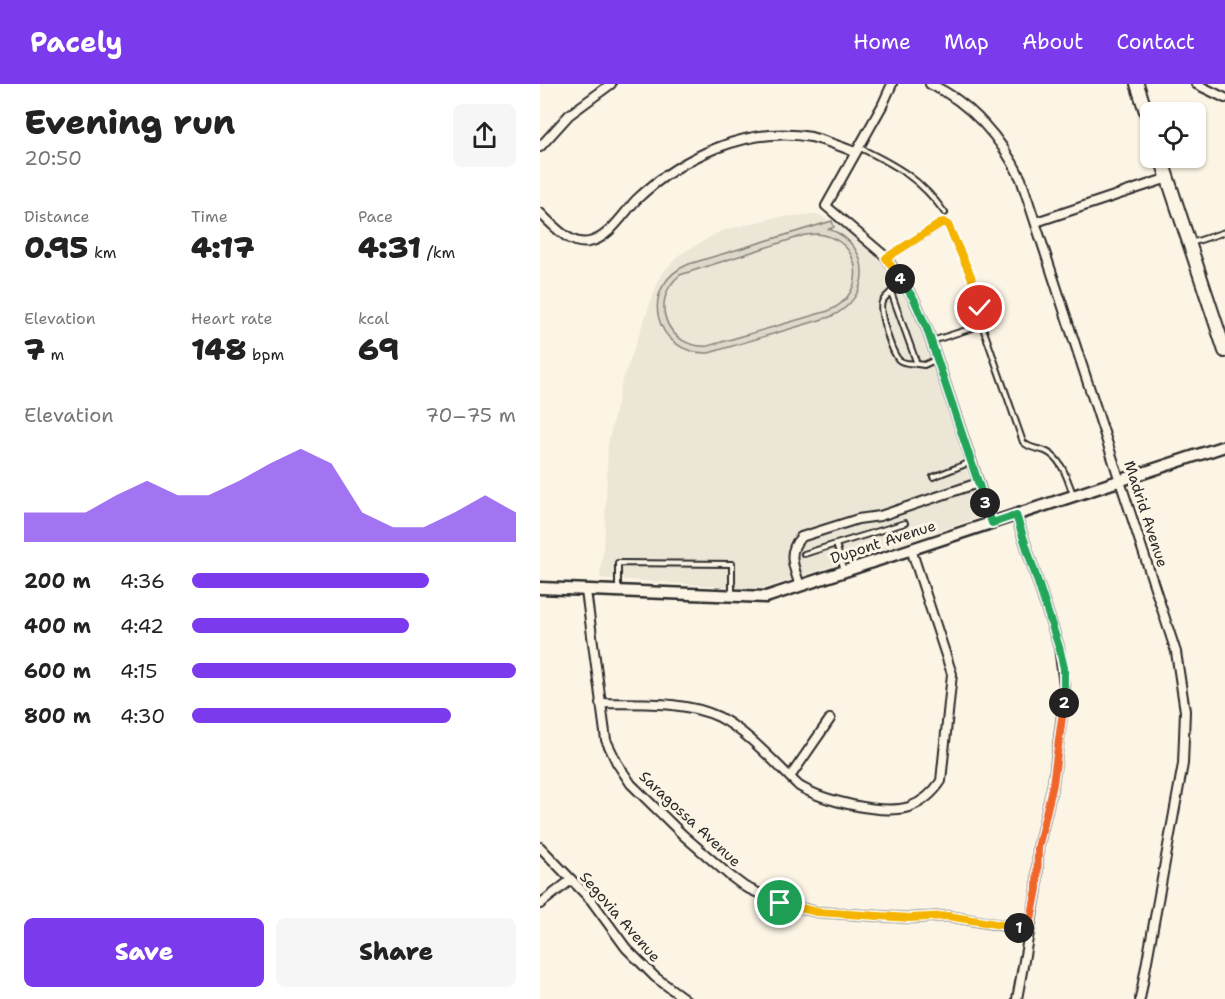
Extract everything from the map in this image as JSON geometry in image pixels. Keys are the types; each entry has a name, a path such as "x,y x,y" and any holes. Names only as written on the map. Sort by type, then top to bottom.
{"main road":[{"path":"1137,84 1143,102"},
{"path":"1164,168 1225,351"}],"street":[{"path":"540,147 569,116 611,84"},
{"path":"892,84 826,206 886,258 914,299 938,359 992,523"},
{"name":"Madrid Avenue","path":"930,84 956,99 998,139 1021,179 1176,652 1185,711 1183,764 1140,999"},
{"path":"1196,84 1225,98"},
{"path":"540,213 566,236 577,242 587,243 597,240 609,230 647,190 669,174 715,148 764,136 786,135 809,137 856,149"},
{"path":"1036,222 1168,178"},
{"name":"Dupont Avenue","path":"540,588 766,597 1225,446"},
{"path":"800,586 791,552 801,537 858,519 880,516 978,483"},
{"path":"1016,515 1059,647 1065,693 1053,784 1038,848 1037,889 1017,999"},
{"path":"600,703 672,705 718,717 742,733 810,793 846,804 899,809 922,800 933,793 941,781 952,674 912,549"},
{"name":"Saragossa Avenue","path":"586,591 606,740 617,763 631,784 683,835 745,887 780,903 817,912 910,918 948,916 1029,930"},
{"path":"790,777 830,719"},
{"name":"Segovia Avenue","path":"540,847 591,900 626,948 655,977 685,999"},
{"path":"540,904 571,880"}],"lane":[{"path":"856,149 916,179 931,193 945,213"},
{"path":"886,258 943,222 948,225 971,276 980,308"},
{"path":"1190,244 1225,232"},
{"path":"904,285 891,292 882,301 880,310 887,333 899,359 905,363 924,365 938,359"},
{"path":"891,292 917,364"},
{"path":"931,341 982,325 1023,442 1028,447 1045,451 1052,456 1064,469 1073,496"},
{"path":"933,477 972,462"},
{"path":"804,554 904,522"},
{"path":"836,544 844,571"},
{"path":"618,592 618,563 732,564 732,596"}],"shaded area":[{"path":"816,214 834,222 864,244 894,276 905,295 922,329 981,517 757,589 600,578 605,528 608,444 621,385 660,276 679,255 721,231 773,218"},
{"path":"832,221 834,227 829,229 854,247 860,259 862,272 860,285 854,298 844,309 830,317 709,353 690,351 675,343 664,331 659,317 658,302 662,287 673,274 689,264","holes":["817,234 832,238 844,245 851,256 855,268 855,280 850,292 841,303 828,311 708,346 694,345 682,340 673,332 664,310 665,297 670,286 680,275 805,235"]}],"route":[{"path":"780,903 817,912 910,918 948,916 1029,930 1037,889 1038,848 1053,784 1065,693 1064,668 1016,515 992,523 927,329 914,299 886,258 943,222 948,225 971,276 980,308"}]}
